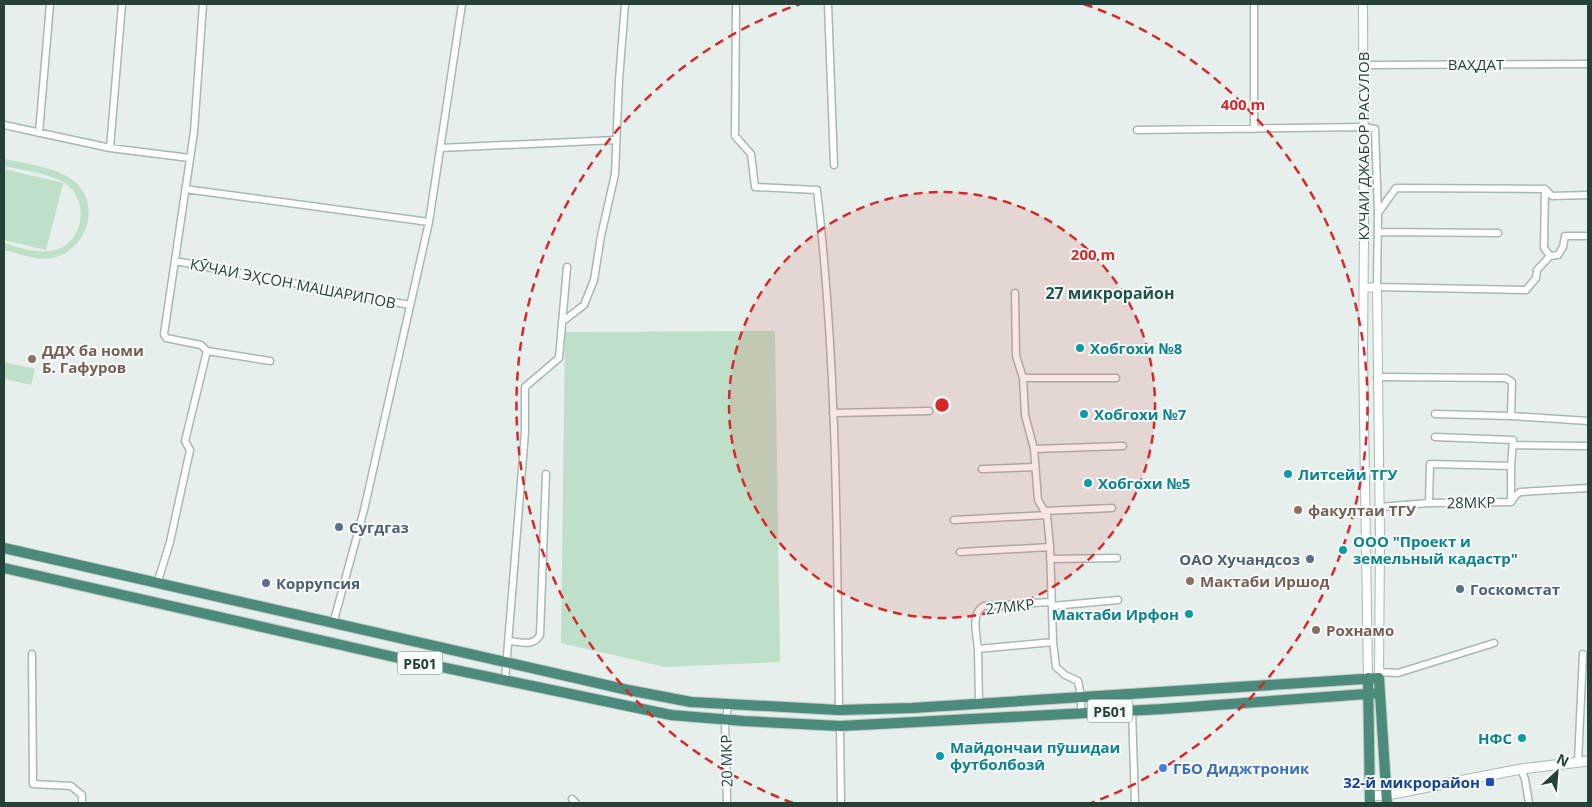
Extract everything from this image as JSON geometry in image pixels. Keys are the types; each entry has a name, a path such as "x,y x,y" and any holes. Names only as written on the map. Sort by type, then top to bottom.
{"highway":[{"name":"РБ01","path":"4,548 333,624 349,626 628,690 691,702 839,710 980,704 1368,678 1379,675"},
{"name":"РБ01","path":"4,568 505,681 671,715 725,720 840,726 923,723 1380,693"},
{"path":"93,588 96,570"},
{"path":"328,642 333,640 337,632 333,624"},
{"path":"346,646 340,639 340,634 342,630 349,626"},
{"path":"1379,675 1387,799"},
{"path":"1368,678 1370,799"}],"main road":[{"path":"1370,799 1387,799 1521,769 1588,761"}],"street":[{"path":"39,134 50,4"},
{"path":"110,148 122,4"},
{"path":"203,4 194,132 164,334 166,338 200,345 207,351 270,361"},
{"path":"333,624 364,510 429,222 462,4"},
{"path":"562,322 584,305 594,280 600,236 615,174 619,80 625,4"},
{"path":"828,4 834,165"},
{"path":"1254,4 1254,129"},
{"name":"КУЧАИ ДЖАБОР РАСУЛОВ","path":"1363,4 1363,350 1368,678"},
{"path":"736,6 735,136 751,154 755,186 818,190 830,316 837,526 839,710"},
{"name":"ВАҲДАТ","path":"1363,65 1588,64"},
{"path":"4,125 110,148 190,158"},
{"path":"1137,130 1375,128 1378,213 1379,675 1398,673 1494,643"},
{"path":"440,148 616,140"},
{"path":"1378,213 1396,188 1545,189 1552,196 1588,195"},
{"path":"1545,189 1544,248 1550,256"},
{"path":"185,190 429,222"},
{"path":"1378,232 1498,233"},
{"path":"1364,288 1526,290 1536,278 1537,270 1550,256 1558,255 1563,246 1565,236 1588,236"},
{"name":"КӮЧАИ ЭҲСОН МАШАРИПОВ","path":"175,261 410,305"},
{"path":"505,681 524,432 525,387 559,358 567,267"},
{"name":"27МКР","path":"1015,292 1016,356 1023,378 1025,415 1034,449 1038,500 1046,513 1050,547 1051,604 1056,666 1065,675 1078,681 1081,696"},
{"path":"157,584 170,542 190,450 186,441 207,351"},
{"path":"1378,377 1506,378 1512,382 1511,416"},
{"path":"1023,378 1116,378"},
{"path":"833,413 929,411"},
{"path":"1435,414 1588,421"},
{"path":"1435,437 1513,440 1511,502"},
{"path":"1512,445 1588,446"},
{"path":"1034,449 1123,446"},
{"name":"28МКР","path":"1511,466 1430,464 1429,503 1511,502 1520,492 1588,488"},
{"path":"982,469 1035,467"},
{"path":"509,640 531,643 536,641 540,635 546,474"},
{"path":"1380,507 1429,503"},
{"path":"954,520 1112,508"},
{"path":"960,552 1050,547"},
{"path":"1366,553 1380,554"},
{"path":"1050,560 1117,558"},
{"path":"1366,596 1380,597"},
{"name":"27МКР","path":"980,704 975,616 979,609 984,606 1118,600"},
{"path":"978,648 1053,642"},
{"path":"32,654 33,784 71,786 82,795 82,803"},
{"path":"1578,762 1583,654"},
{"path":"1081,696 1081,713"},
{"name":"20 МКР","path":"727,803 725,720 729,704"},
{"path":"1132,710 1135,803"},
{"path":"840,726 841,803"},
{"path":"1521,769 1529,803"}],"green space":[{"path":"4,159 55,171 70,178 80,187 89,211 87,223 83,235 65,253 53,258 41,259 4,250 4,243 38,251 60,248 69,242 76,233 80,224 81,213 79,202 74,192 66,184 45,175 4,166"},
{"path":"4,169 63,183 46,250 4,240"},
{"path":"775,331 780,662 665,667 561,643 565,332"},
{"path":"5,362 35,369 31,385 4,379"}],"place":[{"name":"Хобгохи №8","path":"1080,348"},
{"name":"ДДХ ба номи Б. Гафуров","path":"32,359"},
{"name":"Хобгохи №7","path":"1084,414"},
{"name":"Литсейи ТГУ","path":"1288,474"},
{"name":"Хобгохи №5","path":"1088,483"},
{"name":"факултаи ТГУ","path":"1298,510"},
{"name":"Сугдгаз","path":"339,527"},
{"name":"ООО \"Проект и земельный кадастр\"","path":"1343,550"},
{"name":"ОАО Хучандсоз","path":"1310,559"},
{"name":"Мактаби Иршод","path":"1190,581"},
{"name":"Коррупсия","path":"266,583"},
{"name":"Госкомстат","path":"1460,589"},
{"name":"Мактаби Ирфон","path":"1189,614"},
{"name":"Рохнамо","path":"1316,630"},
{"name":"НФС","path":"1522,738"},
{"name":"Майдончаи пӯшидаи футболбозӣ","path":"940,756"},
{"name":"ГБО Диджтроник","path":"1163,768"},
{"name":"32-й микрорайон","path":"1490,782"}],"district":[{"name":"27 микрорайон","path":"1110,293"}]}
